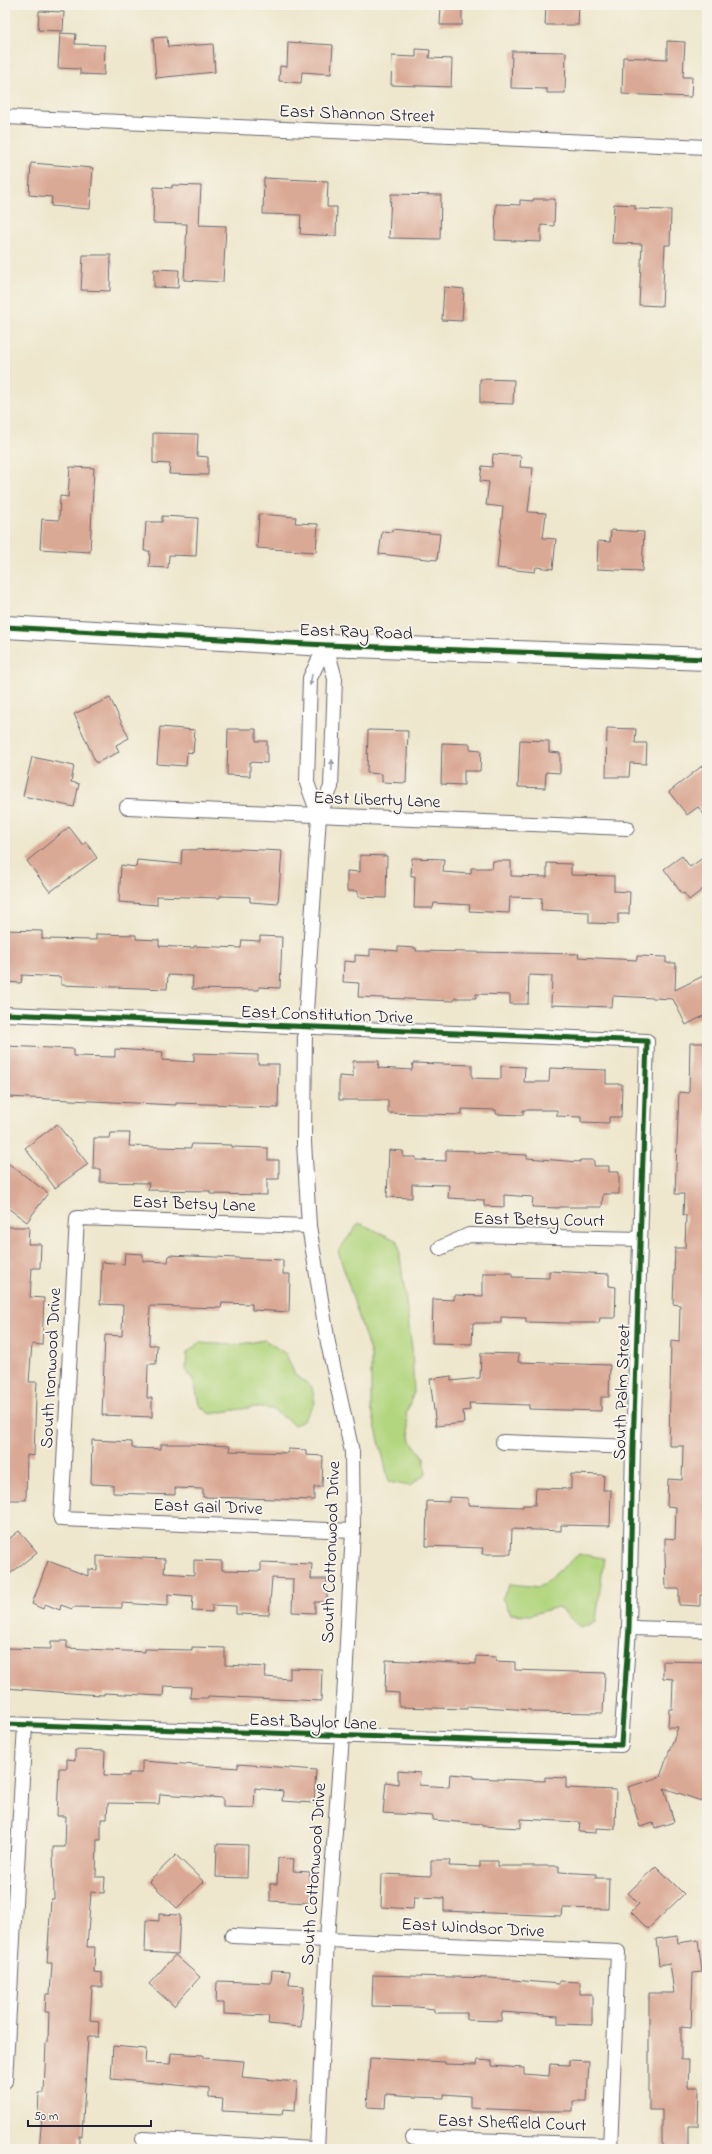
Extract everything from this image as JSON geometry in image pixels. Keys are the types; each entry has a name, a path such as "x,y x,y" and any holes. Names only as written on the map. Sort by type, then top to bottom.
{"main road":[{"name":"East Ray Road","path":"5,627 326,645 707,659"}],"street":[{"name":"East Shannon Street","path":"5,117 707,147"},
{"name":"South Cottonwood Drive","path":"319,816 307,783 310,678 326,645"},
{"name":"South Cottonwood Drive","path":"317,2149 327,1939 342,1736 353,1531 352,1452 328,1343 309,1226 304,1142 305,1027 319,816 331,787 335,680 326,645"},
{"name":"East Liberty Lane","path":"126,807 627,828"},
{"name":"East Constitution Drive","path":"5,1014 647,1041"},
{"name":"South Palm Street","path":"621,1745 629,1628 633,1447 647,1041"},
{"name":"East Betsy Lane","path":"77,1218 309,1226"},
{"name":"South Ironwood Drive","path":"61,1519 77,1218"},
{"name":"East Betsy Court","path":"440,1248 469,1235 640,1239"},
{"path":"503,1442 633,1447"},
{"name":"East Gail Drive","path":"61,1519 353,1531"},
{"path":"629,1628 707,1630"},
{"name":"East Baylor Lane","path":"5,1724 621,1745"},
{"path":"5,2081 25,1725"},
{"name":"East Windsor Drive","path":"232,1936 618,1952 610,2147"},
{"name":"East Sheffield Court","path":"413,2138 610,2147"},
{"path":"143,2139 313,2149"}],"green space":[{"path":"359,1223 398,1241 412,1349 414,1392 406,1414 411,1441 424,1458 426,1473 410,1486 389,1482 371,1408 371,1355 338,1251"},
{"path":"265,1340 286,1354 295,1375 312,1387 315,1403 302,1422 294,1425 272,1409 253,1407 210,1414 199,1405 195,1385 186,1369 187,1353 199,1343 235,1345"},
{"path":"579,1554 604,1558 596,1621 581,1628 558,1607 530,1615 511,1614 502,1598 510,1584 540,1587"}],"building":[{"path":"441,5 462,5 462,25 440,25"},
{"path":"546,5 579,5 578,25 545,25"},
{"path":"39,11 64,12 63,31 38,30"},
{"path":"60,33 76,34 75,44 105,45 104,75 80,74 80,69 58,68"},
{"path":"167,37 168,47 213,44 215,72 156,78 153,38"},
{"path":"667,41 685,42 683,77 692,77 691,97 622,94 623,57 667,59"},
{"path":"288,42 333,45 331,74 302,72 301,83 279,81 280,66 287,67"},
{"path":"416,49 430,50 429,58 452,59 451,87 391,85 392,56 416,57"},
{"path":"512,51 566,52 565,93 547,93 547,89 511,88"},
{"path":"31,163 93,168 90,209 51,206 52,197 29,195"},
{"path":"264,178 328,181 327,207 337,207 336,236 300,234 301,215 263,214"},
{"path":"172,185 201,186 199,225 226,226 223,282 184,280 187,224 153,223 154,187 172,188"},
{"path":"391,194 441,195 440,239 389,238"},
{"path":"533,199 555,199 554,226 541,225 541,242 495,240 496,204 520,205 520,200 533,201"},
{"path":"614,204 635,205 635,209 671,210 670,245 665,245 662,306 639,305 642,244 612,243"},
{"path":"83,255 111,255 110,291 81,290"},
{"path":"154,269 179,270 178,288 154,287"},
{"path":"444,287 464,289 462,321 442,320"},
{"path":"480,379 514,380 513,404 480,403"},
{"path":"153,433 198,434 197,456 208,457 208,475 169,474 170,464 153,463"},
{"path":"493,454 521,456 520,467 533,468 528,512 546,513 543,538 556,539 553,569 536,567 535,572 497,568 503,507 486,505 489,482 480,481 482,466 492,467"},
{"path":"70,467 94,468 90,552 40,549 42,519 59,520 60,496 68,497"},
{"path":"259,514 296,517 295,523 318,524 316,552 257,548"},
{"path":"162,516 198,518 196,556 169,555 168,568 149,567 150,551 144,551 146,522 162,522"},
{"path":"392,529 440,534 437,560 379,554 382,531 392,532"},
{"path":"611,530 644,532 642,571 597,569 598,541 610,542"},
{"path":"110,698 129,738 116,745 119,752 96,763 74,714"},
{"path":"160,727 195,730 193,753 187,752 186,766 157,764"},
{"path":"607,728 636,729 635,743 647,743 646,764 630,763 629,777 606,777"},
{"path":"228,729 256,729 256,741 267,741 267,763 250,762 250,776 227,775"},
{"path":"368,730 408,731 406,783 382,782 382,774 367,773"},
{"path":"520,740 549,741 549,752 560,753 560,773 546,772 545,788 518,787"},
{"path":"442,743 470,744 470,749 481,750 480,771 464,771 464,785 441,784"},
{"path":"32,757 74,766 71,782 79,784 74,807 23,796"},
{"path":"707,762 707,818 698,807 687,815 669,792"},
{"path":"69,827 83,845 86,842 97,858 50,892 27,861"},
{"path":"242,849 282,851 278,904 250,902 250,897 220,896 220,898 157,896 157,905 119,902 121,865 136,867 137,860 181,864 182,850"},
{"path":"360,855 387,856 386,898 358,897 358,891 347,891 347,871 360,872"},
{"path":"707,855 707,886 689,900 684,893 682,894 664,869 682,856 690,867"},
{"path":"412,858 444,859 443,872 471,874 471,868 492,868 493,861 511,861 511,876 547,877 547,863 571,864 571,875 614,876 614,891 630,892 629,914 618,914 618,924 589,923 589,912 541,910 542,898 510,897 509,913 469,911 470,905 434,903 433,908 414,908 415,876 411,876"},
{"path":"5,930 42,931 42,939 96,940 96,934 136,935 136,939 159,940 159,946 194,948 194,946 241,948 242,940 260,941 260,936 282,937 280,988 259,987 259,990 192,989 193,976 168,975 167,989 61,985 61,977 22,975 21,983 5,982"},
{"path":"398,947 416,948 416,951 579,954 578,957 637,960 637,956 666,957 666,963 676,963 675,990 707,974 707,1014 686,1025 673,999 613,996 612,1007 551,1005 552,976 529,975 528,1004 510,1004 510,995 476,994 476,998 455,998 454,1001 358,997 359,983 343,982 344,961 355,962 355,955 370,956 370,949 398,951"},
{"path":"690,1043 707,1043 707,1557 706,1595 700,1595 700,1606 679,1605 679,1589 666,1589 665,1556 665,1538 675,1539 676,1507 667,1506 668,1479 682,1480 683,1446 669,1446 671,1341 679,1342 680,1305 673,1304 675,1248 685,1248 686,1215 683,1215 684,1194 675,1194 679,1092 689,1093"},
{"path":"5,1046 74,1049 74,1056 115,1057 115,1049 163,1052 162,1060 194,1062 194,1053 258,1055 258,1064 279,1064 278,1108 237,1107 237,1105 176,1103 176,1105 8,1097 8,1091 5,1091"},
{"path":"353,1061 379,1061 378,1068 412,1070 413,1063 472,1065 472,1078 501,1079 501,1066 525,1067 524,1082 549,1082 550,1068 606,1070 606,1084 622,1084 621,1117 609,1117 609,1123 581,1122 581,1117 557,1116 557,1110 523,1110 523,1115 496,1114 496,1110 462,1109 462,1115 388,1113 388,1100 339,1100 339,1076 353,1077"},
{"path":"57,1124 88,1164 55,1188 25,1148"},
{"path":"110,1133 130,1133 129,1146 191,1148 192,1144 268,1148 268,1160 279,1160 279,1179 267,1179 267,1195 210,1194 210,1191 148,1190 149,1183 100,1182 100,1169 93,1169 94,1138 109,1138"},
{"path":"389,1150 403,1151 403,1157 416,1157 416,1160 446,1161 446,1150 474,1151 474,1153 527,1155 527,1158 580,1162 580,1160 594,1160 594,1166 609,1166 609,1172 619,1172 619,1194 603,1194 602,1207 559,1208 532,1207 533,1197 504,1195 504,1207 484,1206 484,1200 448,1198 449,1185 412,1184 412,1198 387,1197"},
{"path":"5,1161 48,1193 27,1222 5,1206"},
{"path":"7,1227 29,1227 28,1244 41,1244 40,1268 32,1268 30,1297 44,1298 42,1345 32,1344 29,1382 37,1382 34,1456 27,1455 26,1500 5,1500 5,1238 7,1238"},
{"path":"125,1253 143,1254 143,1261 168,1262 169,1255 283,1260 283,1274 290,1274 289,1312 252,1310 252,1304 222,1303 221,1308 150,1306 149,1345 157,1345 156,1364 148,1364 147,1398 152,1398 152,1417 102,1415 105,1335 122,1336 123,1305 100,1304 102,1262 124,1264"},
{"path":"549,1271 609,1274 609,1286 616,1287 615,1318 600,1318 599,1323 567,1323 526,1322 526,1318 501,1317 501,1323 473,1323 472,1344 432,1343 433,1299 454,1300 454,1295 483,1296 483,1273 512,1273 512,1277 549,1278"},
{"path":"481,1353 519,1354 518,1362 610,1365 609,1397 601,1397 601,1411 529,1409 529,1405 469,1403 470,1410 463,1411 464,1423 436,1426 430,1379 451,1376 451,1381 480,1378"},
{"path":"92,1440 132,1442 132,1448 161,1449 161,1444 190,1444 230,1446 229,1451 288,1453 288,1449 306,1450 306,1455 323,1456 322,1487 314,1487 314,1500 203,1497 203,1489 175,1488 175,1495 113,1493 113,1485 91,1484"},
{"path":"571,1474 604,1475 603,1490 611,1490 610,1526 561,1525 561,1531 512,1529 511,1554 482,1554 483,1548 426,1546 427,1501 449,1502 449,1497 468,1498 468,1505 523,1507 523,1505 535,1505 536,1488 571,1489"},
{"path":"19,1531 37,1552 5,1578 5,1542"},
{"path":"97,1556 165,1559 164,1573 194,1575 194,1560 222,1561 222,1570 261,1571 261,1562 312,1564 311,1579 327,1579 327,1602 315,1602 315,1613 292,1612 293,1579 272,1578 269,1615 236,1614 236,1606 212,1605 212,1612 192,1611 193,1596 168,1594 168,1606 122,1603 122,1608 73,1607 72,1609 61,1605 60,1610 45,1604 43,1609 32,1604 48,1561 88,1576 88,1569 97,1570"},
{"path":"51,1641 67,1641 67,1648 145,1652 145,1649 192,1650 192,1647 225,1648 225,1665 266,1667 265,1677 290,1679 290,1668 322,1669 321,1701 208,1696 208,1698 190,1698 191,1687 164,1686 163,1696 104,1693 104,1695 84,1694 5,1688 5,1648 51,1649"},
{"path":"476,1656 496,1657 495,1661 515,1662 515,1670 605,1673 603,1713 531,1712 531,1710 467,1706 467,1709 399,1707 399,1693 385,1692 386,1660 476,1664"},
{"path":"663,1661 707,1662 707,1803 664,1788 674,1822 655,1828 653,1823 640,1827 628,1787 660,1777 678,1727 668,1727 669,1709 672,1709 673,1679 663,1678"},
{"path":"75,1750 105,1751 104,1775 129,1776 129,1773 142,1773 142,1761 238,1768 238,1764 316,1770 314,1803 282,1801 283,1791 255,1788 254,1808 223,1807 223,1798 160,1794 159,1804 108,1803 107,1819 101,1819 101,1840 97,1840 96,1877 105,1877 104,1893 91,1892 87,1947 95,1947 94,1972 102,1973 102,1987 92,1987 90,2020 99,2021 98,2037 88,2037 82,2136 79,2136 79,2149 39,2149 42,2116 38,2115 39,2093 44,2093 49,2012 45,2012 46,1994 50,1994 52,1963 47,1963 51,1899 54,1899 53,1847 65,1847 66,1816 57,1816 59,1768 67,1768 67,1759 75,1760"},
{"path":"398,1771 420,1773 419,1785 449,1787 450,1774 474,1776 474,1778 545,1781 545,1777 566,1778 566,1788 616,1790 615,1829 596,1828 596,1833 579,1832 580,1822 521,1819 521,1828 482,1826 482,1824 433,1820 433,1816 383,1813 386,1782 398,1784"},
{"path":"217,1844 248,1845 247,1878 216,1877"},
{"path":"176,1855 204,1882 177,1908 149,1881"},
{"path":"278,1858 294,1859 293,1871 310,1872 309,1903 270,1901 270,1884 277,1884"},
{"path":"431,1860 450,1860 449,1866 480,1867 480,1861 498,1861 498,1866 559,1866 559,1872 596,1874 596,1878 609,1878 608,1909 563,1908 562,1916 444,1911 444,1898 414,1897 413,1909 381,1907 382,1874 431,1876"},
{"path":"656,1866 684,1894 648,1929 631,1912 639,1904 628,1893"},
{"path":"159,1914 180,1915 178,1954 145,1952 146,1920 159,1921"},
{"path":"677,1936 678,1943 698,1940 702,1972 693,1973 691,2028 681,2027 681,2060 689,2060 688,2087 699,2087 698,2126 688,2126 688,2149 662,2149 662,2110 649,2110 649,1993 674,1993 670,1963 659,1965 656,1939"},
{"path":"175,1955 200,1977 174,2006 149,1984"},
{"path":"272,1970 290,1971 289,1985 304,1986 301,2027 268,2024 269,2016 224,2014 224,2003 216,2003 217,1981 271,1983"},
{"path":"373,1975 490,1978 559,1984 559,1981 580,1982 580,1994 592,1994 592,2025 558,2024 558,2016 502,2012 501,2021 467,2020 467,2013 434,2013 434,2009 417,2007 372,2006"},
{"path":"113,2046 146,2049 145,2063 170,2064 171,2053 203,2055 203,2058 244,2061 242,2077 297,2082 295,2110 283,2109 282,2114 222,2111 223,2099 209,2098 209,2088 111,2079"},
{"path":"370,2058 476,2065 477,2060 492,2061 492,2066 524,2068 524,2074 549,2076 550,2064 569,2065 569,2060 589,2061 587,2101 573,2101 573,2111 536,2111 470,2108 470,2096 444,2094 444,2098 386,2094 385,2108 367,2107"}],"cycle path":[{"path":"5,627 326,645 707,659"},
{"path":"5,1014 647,1041 633,1447 629,1628 621,1745 5,1724"}]}
